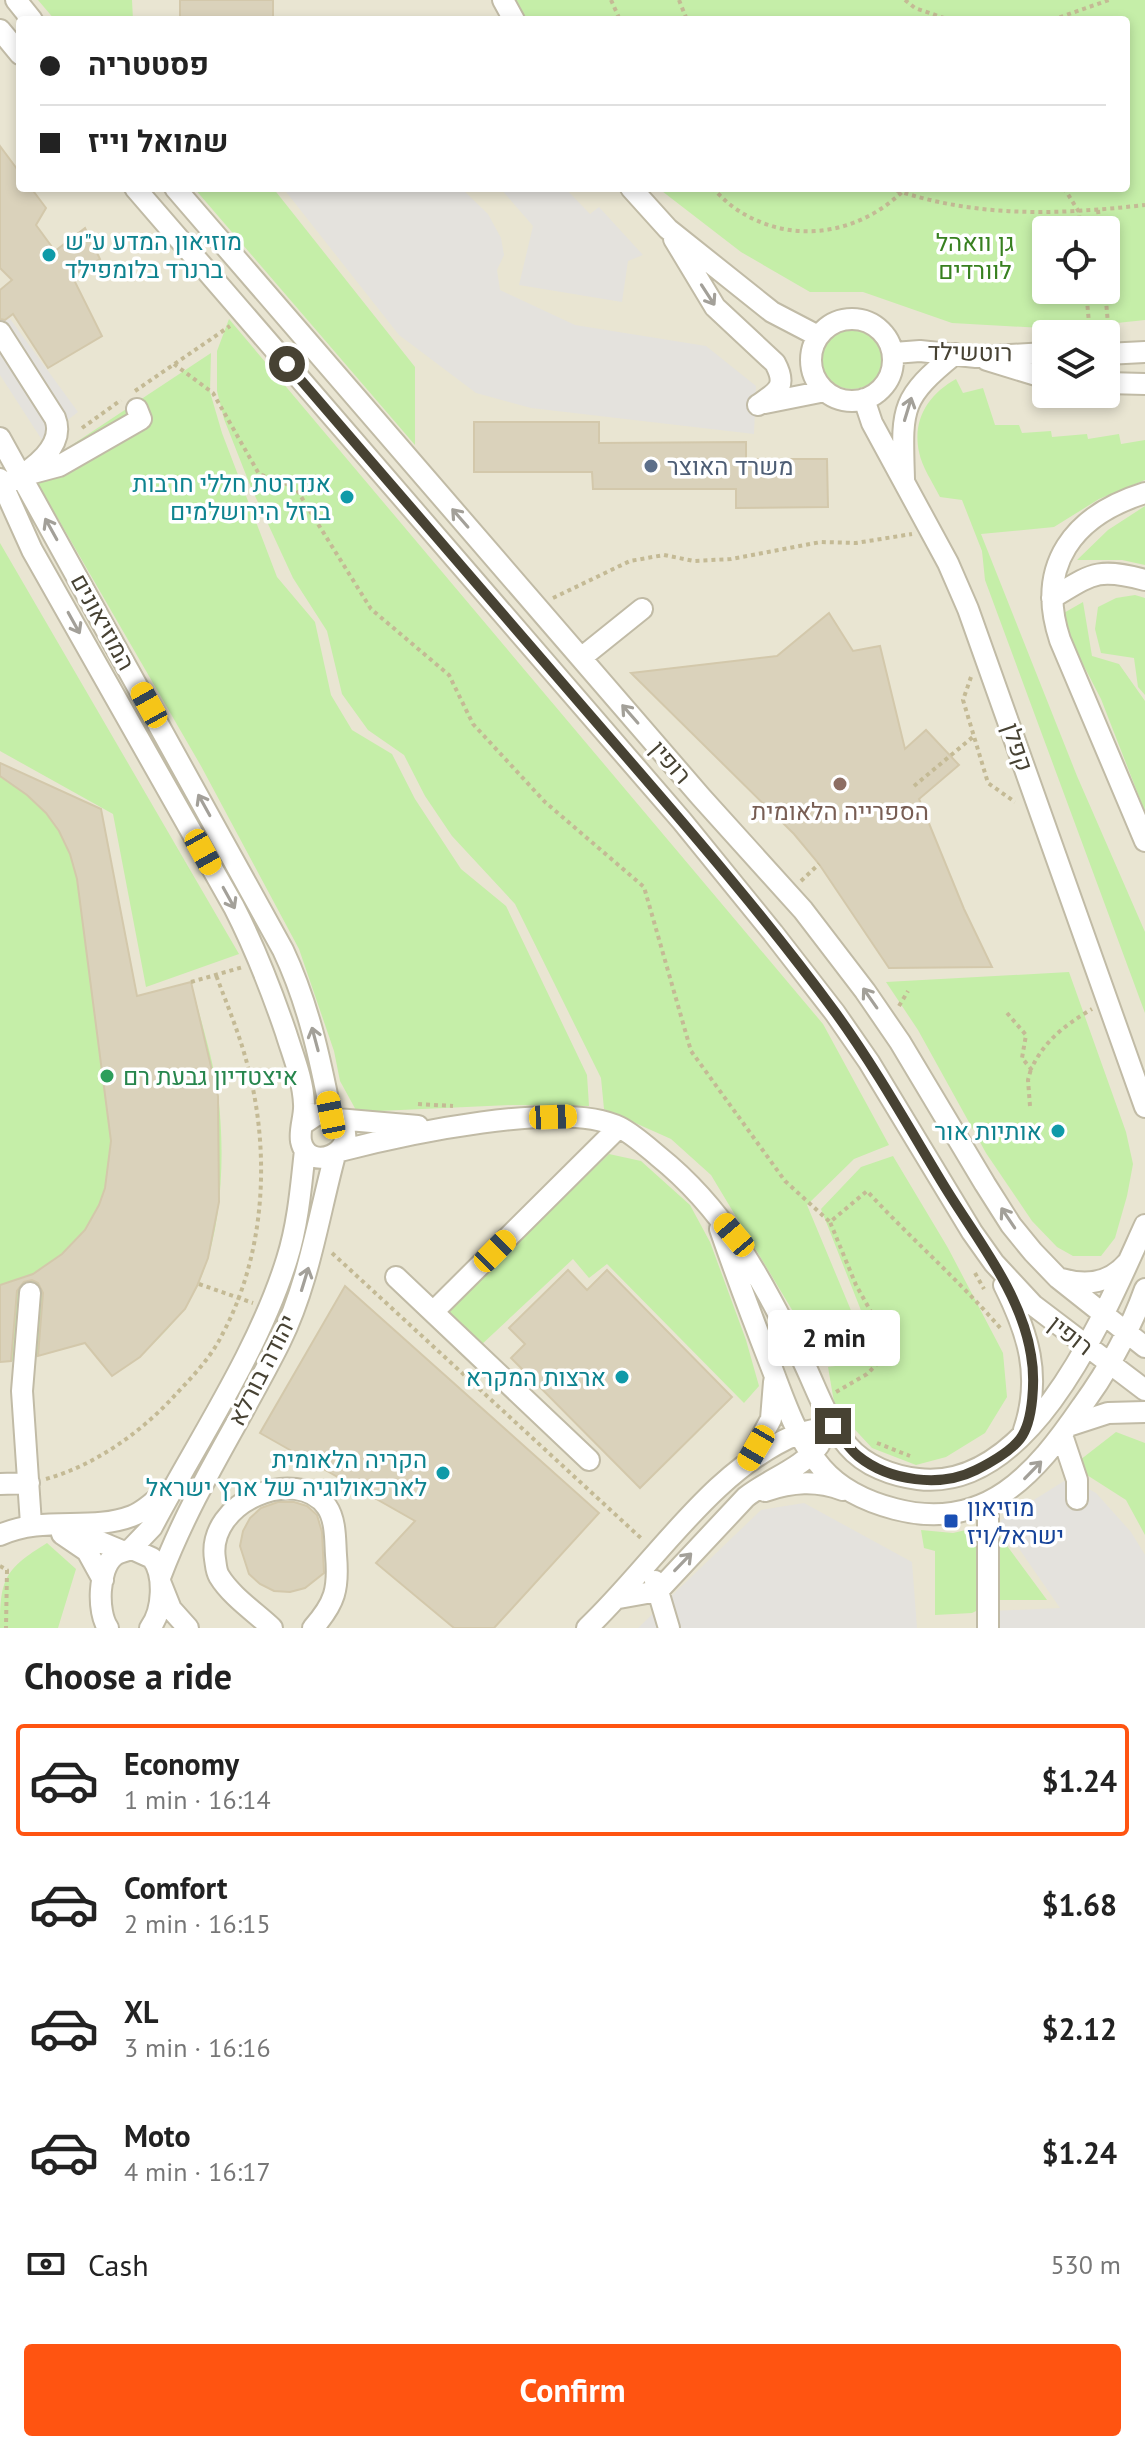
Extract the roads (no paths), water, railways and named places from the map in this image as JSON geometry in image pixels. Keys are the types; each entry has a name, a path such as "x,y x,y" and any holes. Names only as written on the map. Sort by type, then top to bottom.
{"street":[{"path":"16,0 29,16"},
{"path":"0,30 16,49"},
{"name":"רופין","path":"138,192 682,821 773,933 869,1062 994,1263 1033,1305 1145,1390"},
{"name":"רופין","path":"178,192 803,910 900,1042 1011,1225 1058,1278 1145,1347"},
{"path":"635,192 668,229 772,312 818,336"},
{"path":"668,229 715,307 775,363 782,375 776,393 758,405 825,391"},
{"path":"862,319 883,331 894,353 891,376 875,395 864,399 844,400 825,391 812,371 811,359 818,336 838,321 862,319"},
{"path":"0,332 55,418 58,428 50,449 21,476"},
{"name":"רוטשילד","path":"894,353 920,351 966,356 1032,354"},
{"path":"1120,353 1145,352"},
{"path":"904,483 904,421 908,403 922,381 966,356 1032,374"},
{"path":"1120,382 1143,381"},
{"name":"קפלן","path":"864,399 872,423 948,563 981,645 1145,1107"},
{"path":"1,485 59,466 141,419 137,409"},
{"name":"המוזיאונים","path":"0,438 283,950 299,983 310,1019 334,1117"},
{"name":"המוזיאונים","path":"1,485 32,550 247,932 270,988 301,1080 303,1124"},
{"path":"1145,493 1117,501 1095,515 1072,538 1057,565 1051,587 1052,617 1060,640 1145,841"},
{"path":"1052,598 1087,577 1105,572 1145,580"},
{"path":"581,658 642,609"},
{"path":"470,1126 418,1126 318,1114 303,1124 300,1138 305,1150 323,1158 401,1137 528,1118 578,1116 619,1127 675,1169 734,1235 804,1364 833,1426 849,1447 874,1466 893,1474 927,1480 956,1478 974,1471 1001,1455 1037,1420 1104,1316 1145,1225"},
{"path":"334,1117 345,1132 343,1146 337,1153"},
{"path":"433,1312 619,1127"},
{"name":"יהודה בורלא","path":"103,1580 107,1564 152,1527 259,1331 279,1283 297,1221 305,1150"},
{"name":"יהודה בורלא","path":"150,1628 157,1613 160,1579 186,1512 280,1341 301,1291 337,1153"},
{"path":"708,1204 798,1434 812,1455 840,1485 859,1496"},
{"path":"1058,1278 1083,1283 1099,1281 1120,1270 1130,1259"},
{"path":"994,1263 1023,1323 1032,1360 1034,1374 1030,1412 1021,1438"},
{"path":"396,1277 589,1460"},
{"path":"746,1497 787,1484 806,1482 834,1487 883,1506 924,1514 964,1511 988,1502 1026,1478 1065,1430 1127,1333 1145,1289"},
{"path":"30,1293 22,1391 31,1524"},
{"path":"747,1463 771,1419 774,1374"},
{"path":"1065,1430 1108,1413 1145,1412"},
{"path":"587,1628 619,1598 729,1478 747,1463 798,1434 833,1426"},
{"path":"619,1598 658,1591 746,1497 812,1455 833,1426"},
{"path":"1065,1430 1077,1480 1077,1499"},
{"path":"0,1535 31,1524 119,1520 135,1515 176,1482"},
{"path":"0,1484 29,1483"},
{"path":"272,1628 217,1574 213,1548 224,1519 245,1499 266,1491 290,1490 309,1493 327,1506 335,1533 337,1567 334,1599 313,1628"},
{"path":"988,1502 988,1628"},
{"path":"31,1524 74,1529 126,1550 144,1552 152,1558 171,1609 188,1628"},
{"path":"31,1524 76,1542 87,1551 103,1580 101,1622"},
{"path":"657,1553 655,1580 669,1628"}],"place":[{"name":"מוזיאון המדע ע\"ש ברנרד בלומפילד","path":"49,255"},
{"name":"משרד האוצר","path":"651,466"},
{"name":"אנדרטת חללי חרבות ברזל הירושלמים","path":"347,497"},
{"name":"הספרייה הלאומית","path":"840,784"},
{"name":"איצטדיון גבעת רם","path":"107,1076"},
{"name":"אותיות אור","path":"1058,1131"},
{"name":"ארצות המקרא","path":"622,1377"},
{"name":"הקריה הלאומית לארכאולוגיה של ארץ ישראל","path":"443,1473"},
{"name":"מוזיאון ישראל/ויז","path":"951,1521"}],"park label":[{"name":"גן וואהל לוורדים","path":"975,256"}]}
